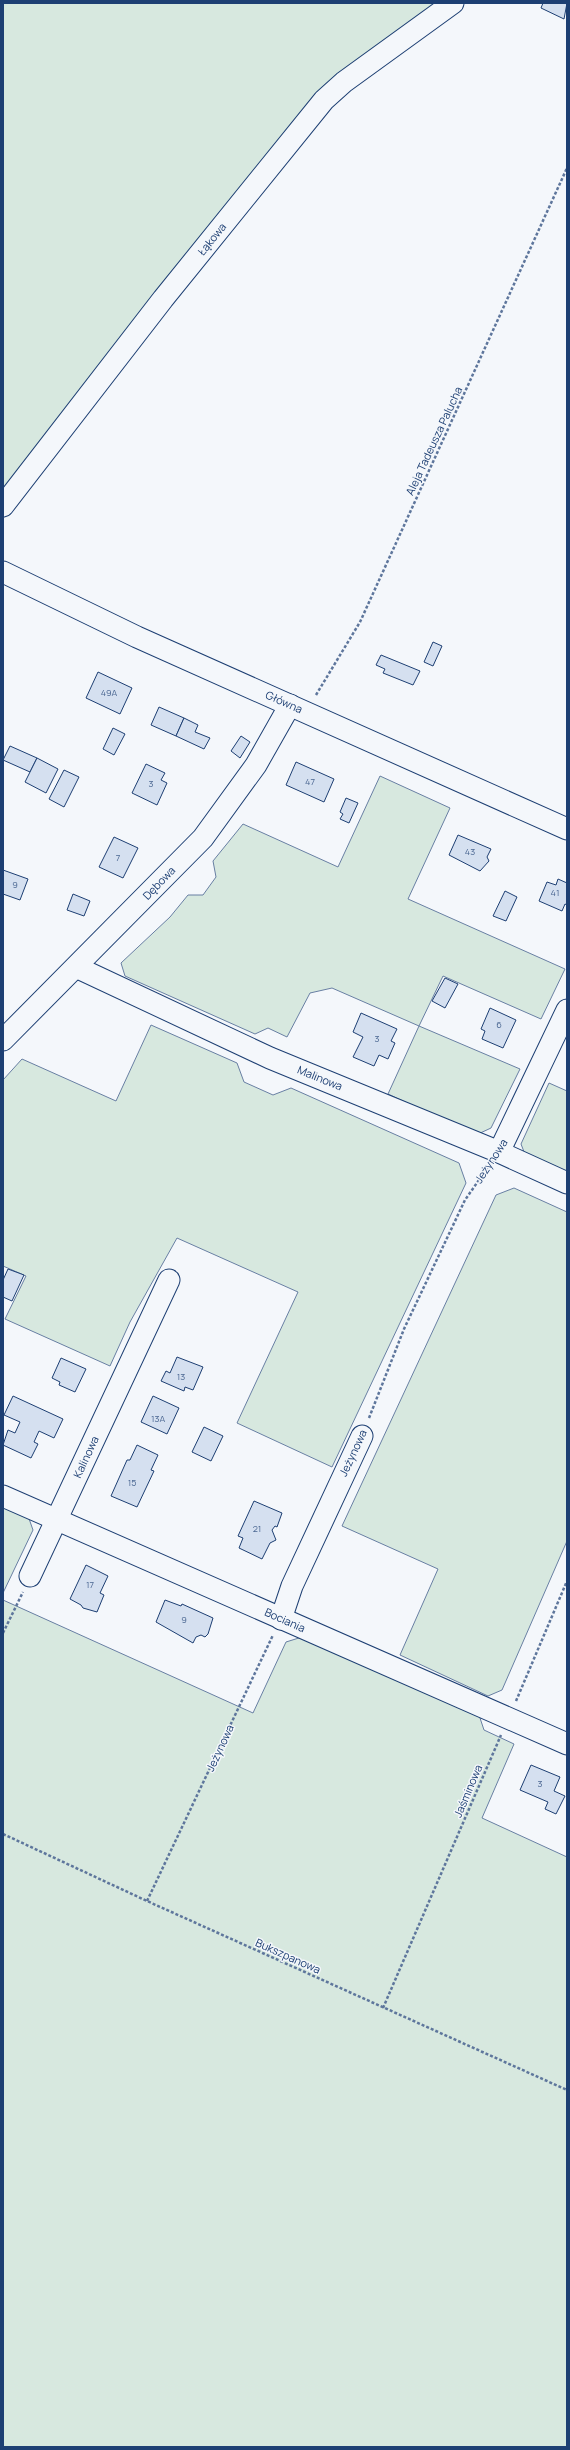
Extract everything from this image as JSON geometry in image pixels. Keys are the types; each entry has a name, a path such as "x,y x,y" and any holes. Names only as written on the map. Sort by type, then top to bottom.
{"street":[{"name":"Łąkowa","path":"3,506 163,299 324,100 344,82 453,3"},
{"name":"Główna","path":"3,572 137,637 567,829"},
{"name":"Dębowa","path":"3,1040 203,838 256,765 294,706"},
{"name":"Malinowa","path":"76,967 270,1058 499,1152 567,1183"},
{"name":"Jeżynowa","path":"499,1152 567,1010"},
{"name":"Kalinowa","path":"30,1576 169,1280"},
{"name":"Jeżynowa","path":"281,1619 292,1586 362,1436"},
{"name":"Bociania","path":"3,1496 567,1744"}],"path":[{"name":"Aleja Tadeusza Palucha","path":"294,706 318,694 360,622 567,168"},
{"name":"Jeżynowa","path":"362,1436 404,1329 464,1200 499,1152"},
{"path":"3,1633 30,1576"},
{"name":"Jaśminowa","path":"383,2008 567,1581"},
{"name":"Jeżynowa","path":"147,1901 281,1619"},
{"name":"Bukszpanowa","path":"3,1834 147,1901 567,2090"}],"shaded area":[{"path":"3,3 449,3 333,84 3,494"},
{"path":"380,776 450,808 408,899 565,969 541,1019 443,976 419,1026 332,988 310,993 287,1037 268,1028 255,1034 125,976 121,963 170,917 188,895 203,895 216,877 213,861 243,824 338,867"},
{"path":"151,1025 237,1063 244,1082 273,1095 291,1088 459,1163 466,1183 332,1467 237,1423 298,1292 177,1238 130,1322 110,1366 5,1319 26,1276 3,1266 3,1080 22,1059 116,1101"},
{"path":"419,1026 520,1069 491,1128 476,1135 388,1094"},
{"path":"549,1083 567,1091 567,1176 526,1157 521,1144"},
{"path":"514,1188 567,1212 567,1541 502,1690 488,1696 400,1655 438,1569 342,1526 496,1195"},
{"path":"3,1503 27,1513 33,1530 3,1593"},
{"path":"3,1600 253,1713 286,1642 302,1637 479,1715 484,1730 514,1744 482,1818 567,1857 567,2447 3,2447"}],"building":[{"path":"543,3 567,3 564,19 541,8"},
{"path":"433,642 442,646 433,666 424,662"},
{"path":"381,655 420,671 413,685 383,673 385,669 376,665"},
{"path":"98,672 132,688 120,714 86,698"},
{"path":"159,707 184,718 176,736 151,725"},
{"path":"184,718 198,725 195,732 210,738 204,749 176,736"},
{"path":"113,728 125,734 114,755 103,749"},
{"path":"241,736 250,742 240,758 231,751"},
{"path":"10,746 37,758 30,772 3,760"},
{"path":"37,758 58,769 46,793 25,782"},
{"path":"296,762 334,779 324,802 286,785"},
{"path":"146,764 165,773 161,780 167,783 157,805 132,793"},
{"path":"64,770 79,777 64,807 49,799"},
{"path":"346,798 358,803 349,823 340,819 343,814 340,812"},
{"path":"458,835 491,849 487,857 489,861 480,871 449,855"},
{"path":"114,837 138,848 123,878 99,867"},
{"path":"3,870 28,879 20,900 3,894"},
{"path":"558,879 567,883 567,905 565,904 562,911 539,901 547,882 556,885"},
{"path":"505,891 517,897 506,921 493,916"},
{"path":"73,894 90,901 84,916 67,910"},
{"path":"445,978 458,984 445,1008 432,1001"},
{"path":"490,1008 516,1020 503,1048 482,1039 485,1031 481,1029"},
{"path":"361,1013 397,1029 391,1041 395,1043 388,1059 379,1055 374,1066 353,1057 363,1037 353,1032"},
{"path":"8,1269 24,1275 12,1301 3,1297 3,1280"},
{"path":"177,1357 203,1367 193,1390 185,1387 184,1391 161,1381 166,1371 170,1373"},
{"path":"61,1358 86,1369 75,1392 59,1385 60,1382 52,1378"},
{"path":"13,1396 63,1419 54,1438 39,1431 34,1442 38,1444 31,1458 3,1445 8,1430 15,1433 20,1422 4,1415"},
{"path":"153,1396 179,1408 167,1434 141,1422"},
{"path":"204,1427 223,1436 211,1461 192,1452"},
{"path":"137,1445 158,1455 151,1470 154,1471 137,1507 111,1496 127,1460 130,1460"},
{"path":"254,1501 282,1513 277,1527 275,1526 272,1530 276,1540 270,1543 262,1559 239,1548 243,1538 238,1536"},
{"path":"86,1565 108,1576 100,1593 104,1595 97,1612 83,1608 81,1605 70,1599"},
{"path":"165,1600 181,1606 182,1604 213,1618 208,1634 205,1637 201,1635 196,1637 193,1643 156,1622"},
{"path":"531,1765 560,1777 554,1791 565,1796 556,1814 545,1809 548,1802 520,1790"}]}
